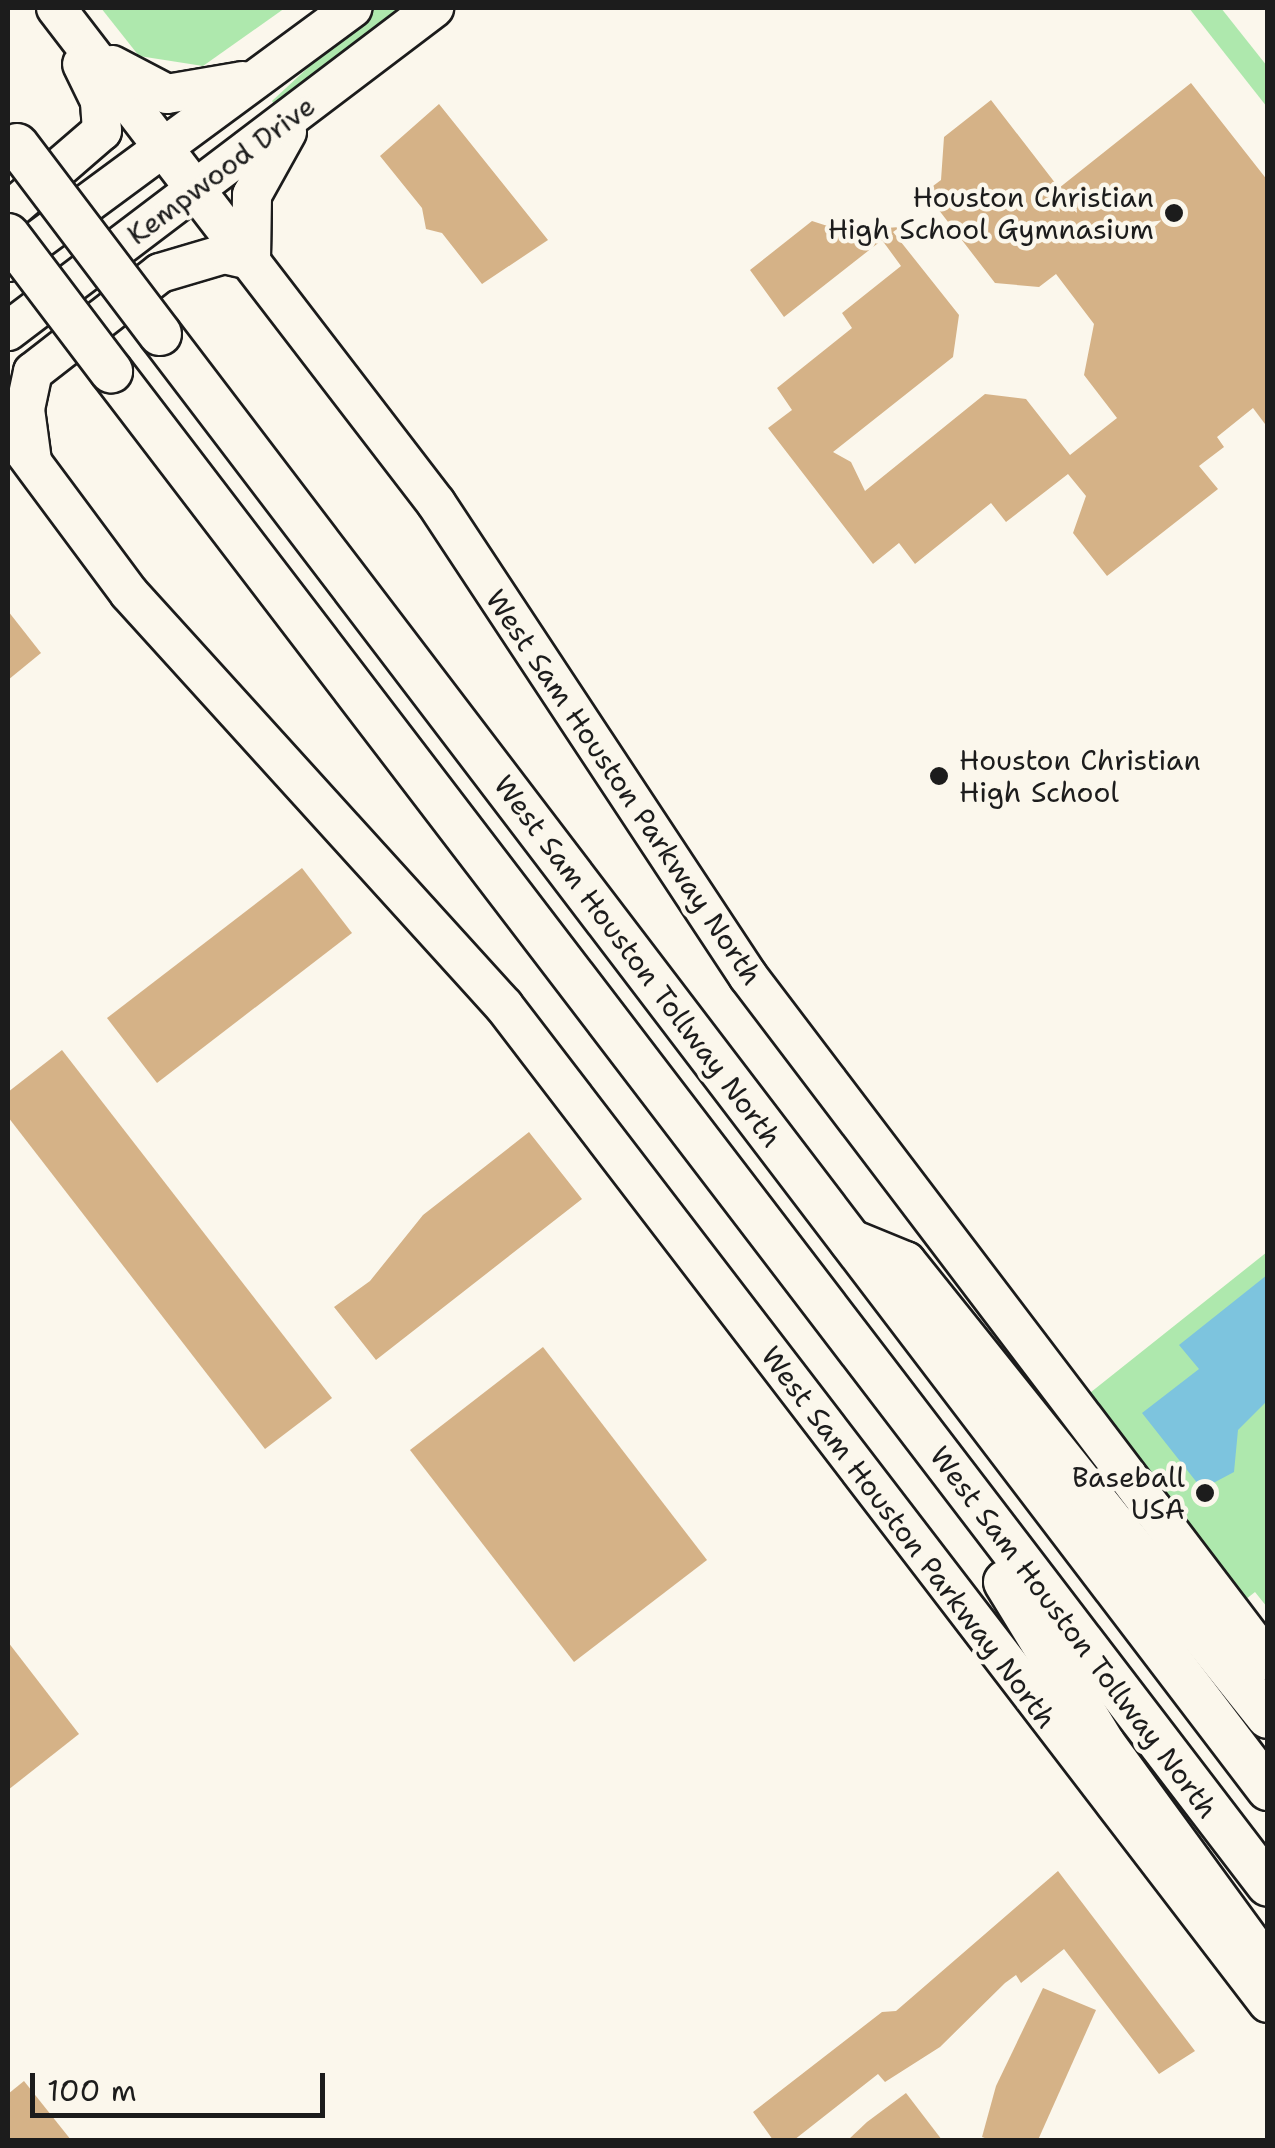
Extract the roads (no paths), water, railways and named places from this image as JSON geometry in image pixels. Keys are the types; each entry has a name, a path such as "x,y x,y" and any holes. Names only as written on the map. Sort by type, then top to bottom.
{"highway":[{"name":"West Sam Houston Tollway North","path":"12,139 1268,1789"},
{"name":"West Sam Houston Tollway North","path":"8,235 1268,1885"},
{"path":"851,1241 905,1263 1268,1717"},
{"path":"868,1361 1104,1744 1268,1969"}],"main road":[{"name":"West Sam Houston Parkway North","path":"55,8 166,145 436,503 748,976 1268,1661"},
{"path":"8,212 102,131 100,101 55,8"},
{"name":"Kempwood Drive","path":"8,262 352,8"},
{"name":"Kempwood Drive","path":"8,332 434,8"},
{"path":"92,52 167,94 255,79"},
{"path":"20,454 24,409 34,372 160,273 224,254 251,260 252,195 301,110"},
{"name":"West Sam Houston Parkway North","path":"8,430 20,454 129,593 504,1006 1268,2003"}],"water":[{"path":"1267,1275 1267,1401 1238,1430 1234,1472 1202,1489 1142,1413 1199,1369 1179,1345"}],"place":[{"name":"Houston Christian High School Gymnasium","path":"1174,213"},
{"name":"Houston Christian High School","path":"939,776"},
{"name":"Baseball USA","path":"1205,1493"}]}
